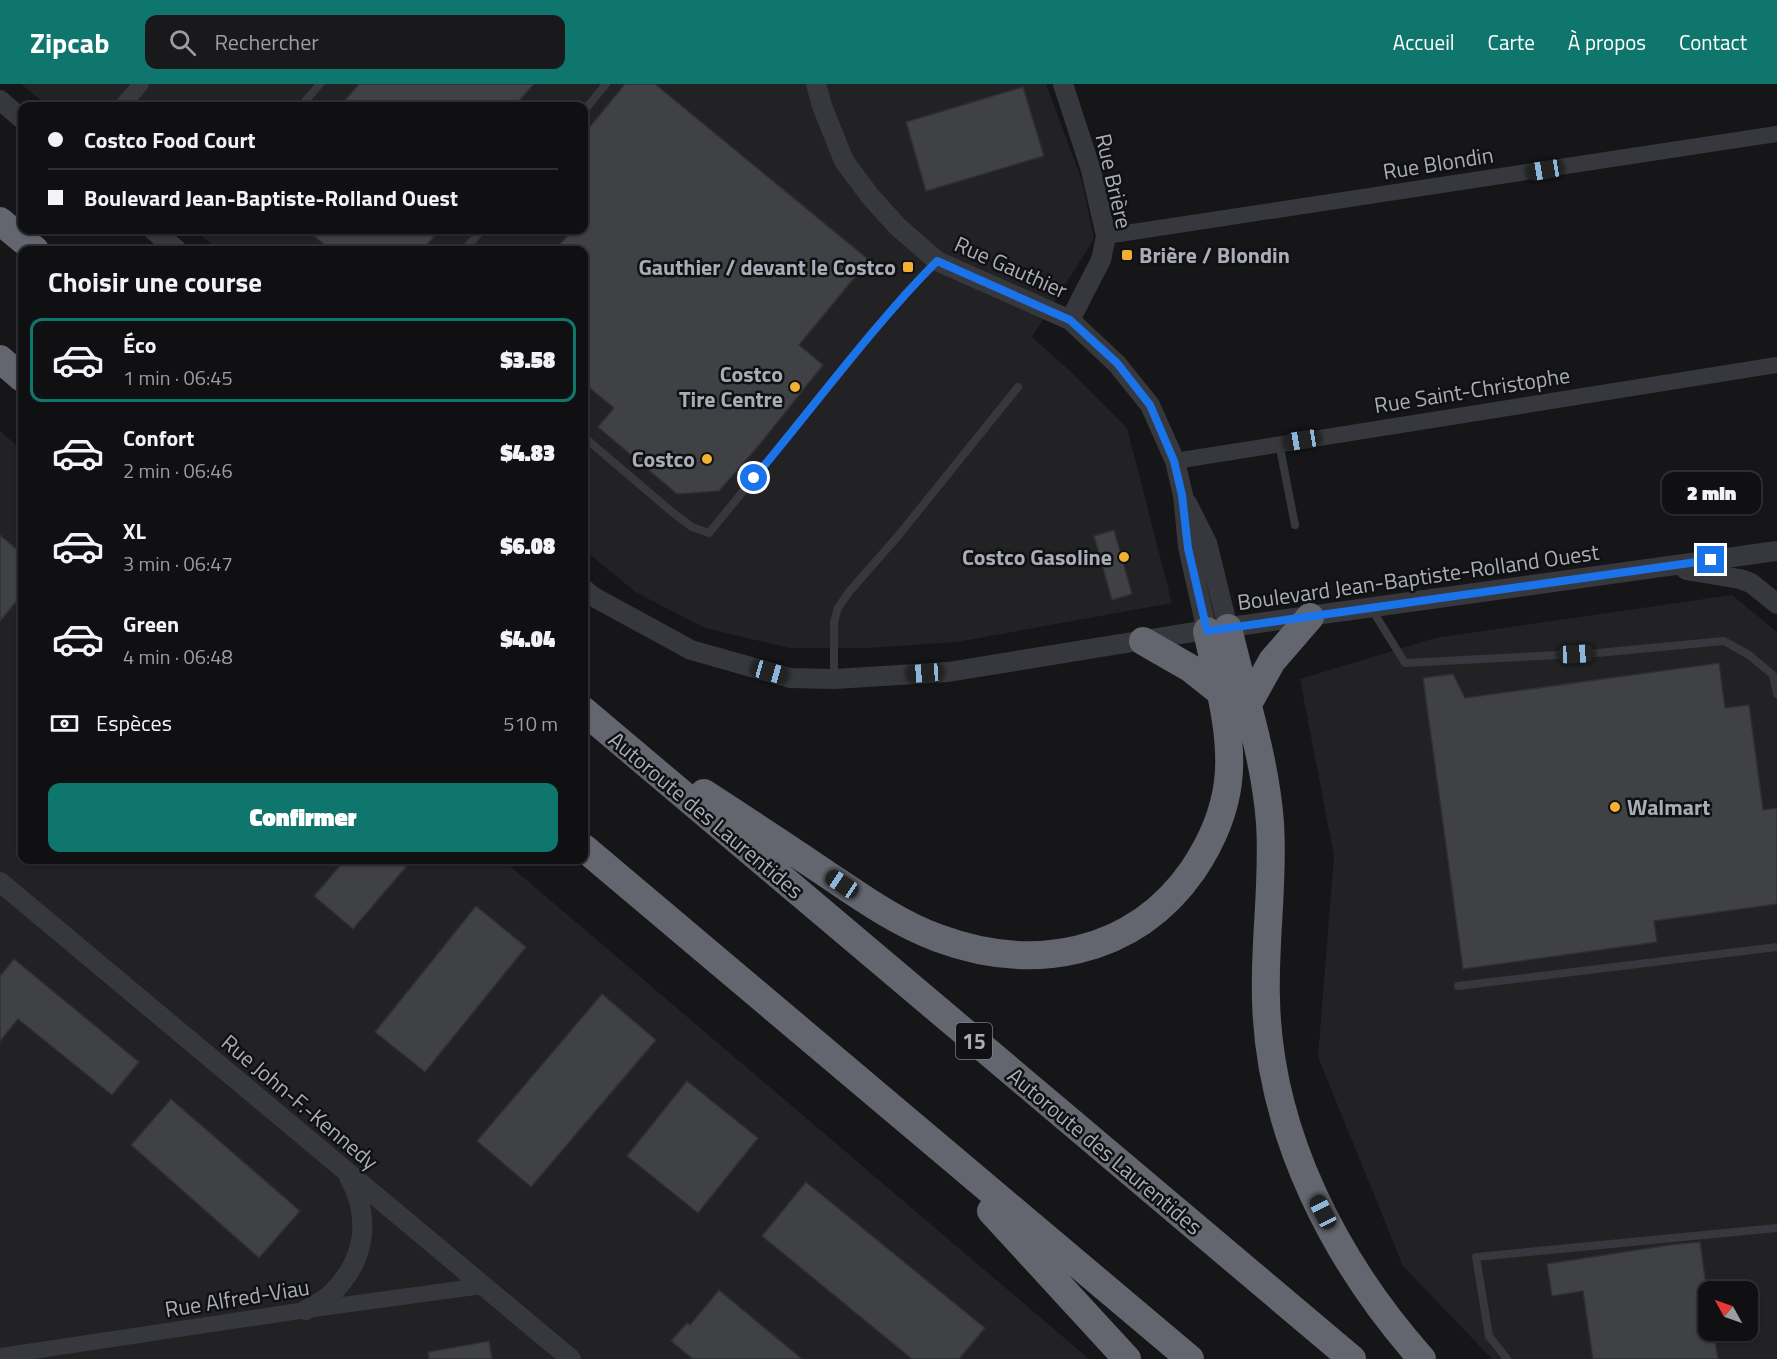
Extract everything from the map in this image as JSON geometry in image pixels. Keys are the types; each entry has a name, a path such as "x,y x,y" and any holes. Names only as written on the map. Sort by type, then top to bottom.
{"highway":[{"path":"0,221 30,246"},
{"path":"0,359 18,375"},
{"path":"1248,704 1272,661 1310,617"},
{"path":"590,717 901,921 936,938 975,950 1003,955 1030,956 1079,949 1120,934 1150,915 1189,875 1212,837 1223,809 1228,784 1228,738 1219,691 1218,629"},
{"path":"1218,629 1248,704 1264,777 1270,823 1271,860 1266,1022 1270,1059 1281,1104 1301,1165 1340,1245 1386,1315 1422,1359"},
{"path":"1143,641 1190,668 1219,691"},
{"name":"Autoroute des Laurentides","path":"590,717 1352,1359"},
{"path":"588,851 1190,1359"},
{"path":"913,1125 1127,1359"}],"street":[{"path":"125,102 141,84"},
{"name":"Rue Gauthier","path":"816,84 822,106 844,161 870,196 897,226 937,261 1070,320 1117,363 1150,405 1174,461 1182,495 1188,548 1218,629"},
{"name":"Rue Brière","path":"1063,84 1091,170 1106,236 1101,260 1070,320"},
{"path":"0,100 18,116"},
{"name":"Rue Blondin","path":"1106,236 1777,134"},
{"path":"158,234 172,246"},
{"name":"Rue Saint-Christophe","path":"1174,461 1777,364"},
{"name":"Boulevard Jean-Baptiste-Rolland Ouest","path":"588,592 691,650 790,678 834,679 948,672 1218,629 1777,551"},
{"path":"1669,566 1740,579 1751,583 1777,604"},
{"name":"Rue John-F.-Kennedy","path":"0,882 571,1359"},
{"path":"306,1310 329,1296 341,1281 355,1260 363,1238 363,1214 354,1186 346,1172"},
{"name":"Rue Alfred-Viau","path":"0,1356 482,1286"}],"lane":[{"path":"304,102 320,84"},
{"path":"588,106 606,84"},
{"path":"468,246 478,234"},
{"path":"588,440 672,512 692,527 709,533 873,332 937,261"},
{"path":"834,679 834,622 838,608 1018,387"},
{"path":"1279,443 1295,525"},
{"path":"1371,608 1405,663 1597,653 1724,641 1749,655 1773,675 1777,694"},
{"path":"1458,986 1777,947"},
{"path":"1507,1359 1489,1336 1476,1257 1777,1228"}],"shaded area":[{"path":"21,84 1046,84 1082,181 1094,239 1032,337 1127,428 1172,603 957,642 866,648 790,648 705,628 637,593 588,553 588,246 214,246 199,234 588,234 588,102 43,102"},
{"path":"0,431 18,447 18,864 508,864 1089,1359 0,1359"},
{"path":"1732,595 1777,632 1777,1359 1492,1359 1403,1266 1318,1057 1334,856 1300,679 1435,638"}],"building":[{"path":"359,84 534,84 518,102 343,102"},
{"path":"625,84 655,84 869,260 799,345 823,365 719,491 677,494 598,427 614,408 588,386 588,246 559,246 569,234 588,234 588,129"},
{"path":"1023,87 1044,156 926,191 906,122"},
{"path":"312,234 436,234 426,246 326,246"},
{"path":"1114,530 1132,594 1112,600 1094,536"},
{"path":"0,535 18,551 18,600 0,621"},
{"path":"1719,663 1725,708 1749,705 1763,810 1777,808 1777,904 1654,921 1657,942 1463,969 1423,678 1453,674 1465,698"},
{"path":"342,864 402,864 406,867 353,929 314,896"},
{"path":"476,906 526,947 425,1072 375,1032"},
{"path":"14,959 139,1062 112,1095 18,1019 0,1041 0,976"},
{"path":"602,994 656,1040 531,1187 477,1141"},
{"path":"687,1081 758,1138 698,1213 627,1156"},
{"path":"171,1099 300,1211 259,1258 131,1145"},
{"path":"806,1182 985,1328 959,1359 912,1359 762,1236"},
{"path":"1700,1242 1705,1281 1698,1281 1698,1341 1715,1341 1718,1359 1593,1359 1583,1291 1552,1296 1547,1264"},
{"path":"719,1290 802,1359 693,1359 671,1341 687,1323 690,1325"},
{"path":"489,1341 492,1359 429,1359 428,1352"}],"place":[{"name":"Brière / Blondin","path":"1127,255"},
{"name":"Gauthier / devant le Costco","path":"908,267"},
{"name":"Costco Tire Centre","path":"795,387"},
{"name":"Costco","path":"707,459"},
{"name":"Costco Gasoline","path":"1124,557"},
{"name":"Walmart","path":"1615,807"}],"route":[{"path":"754,478 873,332 937,261 1070,320 1117,363 1150,405 1174,461 1182,495 1188,548 1207,631 1711,560"}]}
